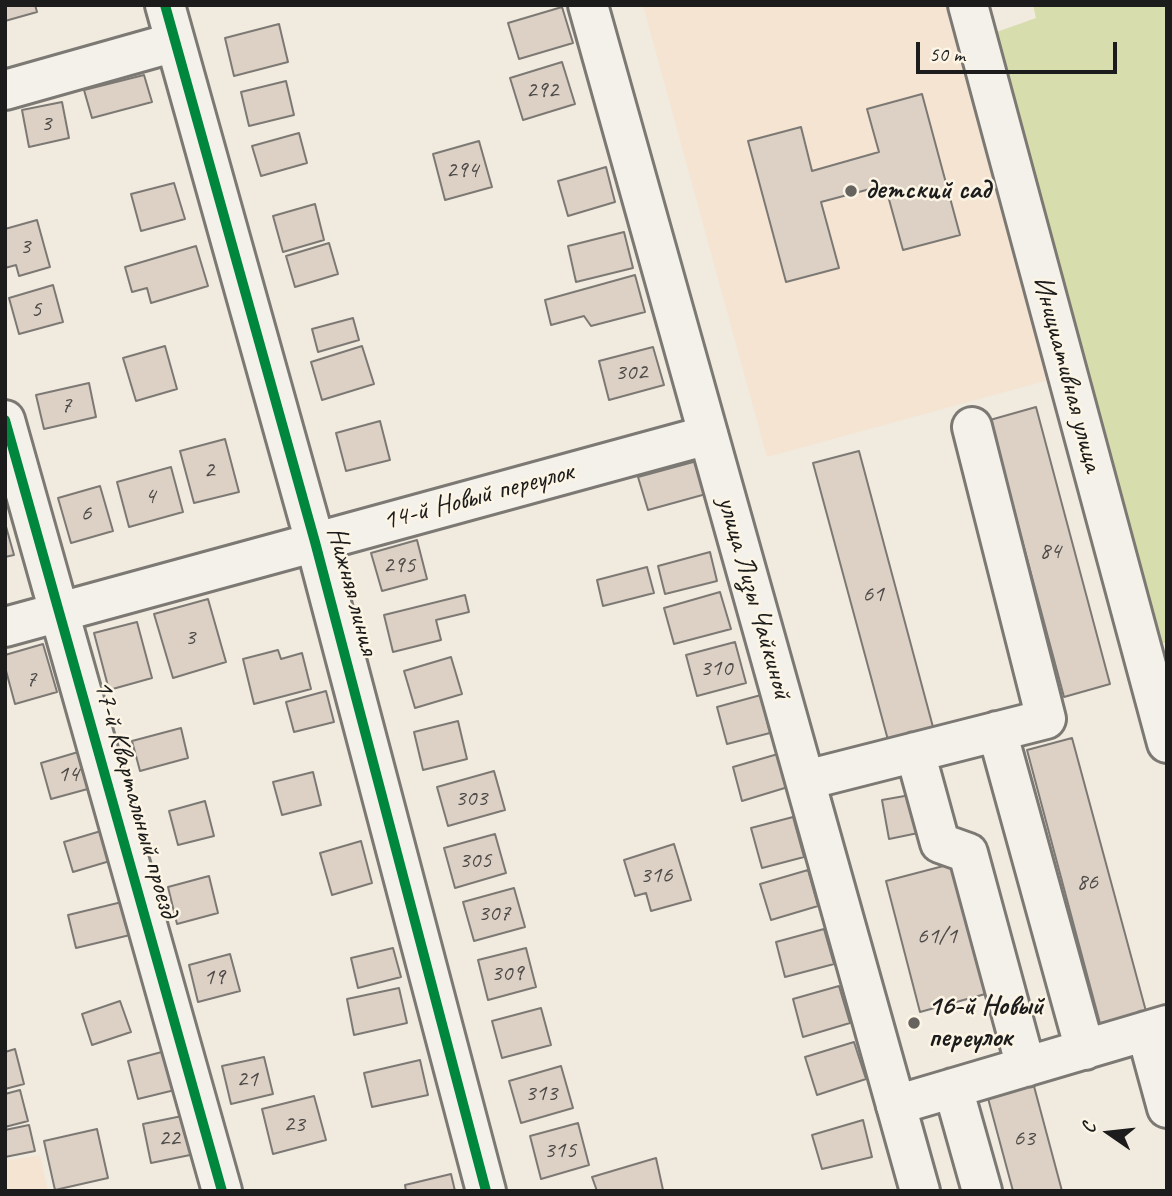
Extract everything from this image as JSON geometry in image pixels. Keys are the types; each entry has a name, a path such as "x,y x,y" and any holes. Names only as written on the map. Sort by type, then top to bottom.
{"street":[{"name":"Нижняя линия","path":"165,5 315,542 485,1191"},
{"name":"улица Лизы Чайкиной","path":"588,5 920,1191"},
{"name":"Инициативная улица","path":"968,5 1167,743"},
{"path":"5,90 175,42"},
{"name":"17-й Квартальный проезд","path":"5,421 222,1191"},
{"path":"806,780 1046,719 972,426"},
{"name":"14-й Новый переулок","path":"5,627 708,435"},
{"path":"997,731 1085,1050"},
{"path":"915,752 940,843 968,853 1026,1067"},
{"path":"896,1105 1156,1028 1167,1108"},
{"path":"953,1088 982,1191"}],"shaded area":[{"name":"детский сад","path":"643,5 957,5 1059,377 767,457"},
{"path":"40,1155 48,1191 5,1191 5,1161"}],"green space":[{"path":"1033,5 1167,5 1167,642 1151,647 977,39 1036,18"}],"building":[{"path":"5,5 35,5 37,12 5,21"},
{"path":"562,7 573,43 519,59 508,23"},
{"path":"279,24 288,62 234,76 225,38"},
{"path":"562,62 575,104 523,120 510,78"},
{"path":"144,75 152,102 92,118 84,90"},
{"path":"286,81 294,115 249,126 241,92"},
{"path":"922,94 960,235 903,250 885,185 821,202 839,268 786,282 748,141 801,127 812,171 879,152 867,109"},
{"path":"62,102 69,138 29,147 22,110"},
{"path":"299,133 307,163 261,176 252,146"},
{"path":"479,141 492,187 445,200 433,154"},
{"path":"606,167 615,202 568,216 558,181"},
{"path":"174,183 185,219 141,231 131,194"},
{"path":"315,204 324,240 283,252 273,216"},
{"path":"37,220 50,267 19,276 16,265 5,268 5,229"},
{"path":"624,232 633,268 576,282 568,246"},
{"path":"329,243 338,274 295,287 286,256"},
{"path":"196,246 208,286 151,303 147,288 132,292 125,267"},
{"path":"635,275 645,312 591,326 584,316 551,325 545,300"},
{"path":"53,285 63,322 19,334 9,298"},
{"path":"353,318 359,340 318,352 312,329"},
{"path":"165,346 177,389 136,401 123,358"},
{"path":"362,346 374,384 322,400 311,362"},
{"path":"653,347 664,385 609,400 599,361"},
{"path":"89,383 96,417 44,429 36,395"},
{"path":"1036,407 1110,684 1064,697 990,420"},
{"path":"380,421 390,460 346,471 336,433"},
{"path":"225,439 239,492 194,503 180,451"},
{"path":"859,451 933,727 888,740 813,463"},
{"path":"697,461 706,494 648,510 638,477"},
{"path":"171,467 183,512 129,527 117,482"},
{"path":"100,486 113,531 71,543 58,498"},
{"path":"5,523 14,555 5,557"},
{"path":"417,540 427,579 382,591 371,553"},
{"path":"710,552 717,581 665,594 658,566"},
{"path":"647,567 654,593 603,606 597,580"},
{"path":"720,592 731,629 674,644 664,608"},
{"path":"465,595 469,612 436,620 441,640 393,652 384,615"},
{"path":"208,599 226,662 173,678 154,614"},
{"path":"137,622 152,678 109,690 94,633"},
{"path":"735,642 746,683 697,696 686,655"},
{"path":"43,644 57,692 15,704 5,667 5,655"},
{"path":"278,650 281,659 302,653 311,689 254,704 243,659"},
{"path":"451,657 462,694 415,708 404,671"},
{"path":"326,691 334,722 294,732 286,702"},
{"path":"761,695 770,733 727,744 717,707"},
{"path":"458,721 467,759 423,770 414,732"},
{"path":"181,728 188,758 140,771 132,741"},
{"path":"1072,738 1147,1015 1101,1027 1027,750"},
{"path":"85,750 95,787 51,799 41,763"},
{"path":"778,754 788,787 742,801 733,767"},
{"path":"494,771 505,810 448,826 437,787"},
{"path":"313,772 321,805 282,815 273,782"},
{"path":"916,794 923,832 889,839 882,800"},
{"path":"205,801 214,836 178,845 169,811"},
{"path":"793,817 804,857 762,868 751,828"},
{"path":"101,831 110,861 73,872 64,842"},
{"path":"495,834 506,873 455,888 444,848"},
{"path":"361,841 372,883 332,895 320,853"},
{"path":"674,844 691,900 651,911 646,893 635,896 624,860"},
{"path":"955,863 989,993 920,1012 886,881"},
{"path":"808,870 818,906 771,920 760,884"},
{"path":"209,876 218,913 177,924 168,887"},
{"path":"514,888 525,927 474,941 463,902"},
{"path":"122,902 130,935 76,948 68,915"},
{"path":"824,929 834,964 785,977 776,942"},
{"path":"393,948 401,977 358,988 351,958"},
{"path":"526,948 536,987 488,1000 478,960"},
{"path":"230,954 240,991 198,1002 189,965"},
{"path":"839,986 850,1023 803,1037 793,999"},
{"path":"399,988 407,1023 354,1035 347,999"},
{"path":"120,1001 131,1032 92,1045 82,1014"},
{"path":"541,1008 551,1045 502,1058 492,1021"},
{"path":"854,1042 866,1079 817,1095 805,1057"},
{"path":"15,1049 24,1084 5,1089 5,1052"},
{"path":"173,1049 183,1088 138,1099 128,1061"},
{"path":"264,1057 273,1094 231,1104 222,1066"},
{"path":"420,1060 428,1095 372,1107 364,1073"},
{"path":"561,1066 573,1108 521,1123 509,1081"},
{"path":"1031,1075 1062,1191 1013,1191 985,1087"},
{"path":"20,1090 28,1121 5,1127 5,1094"},
{"path":"314,1096 326,1140 273,1154 262,1109"},
{"path":"187,1115 195,1154 151,1163 143,1124"},
{"path":"863,1120 872,1157 822,1169 812,1135"},
{"path":"578,1123 589,1165 541,1179 530,1136"},
{"path":"29,1125 35,1151 5,1157 5,1130"},
{"path":"97,1129 108,1178 55,1190 44,1141"},
{"path":"656,1158 663,1190 597,1191 592,1177"},
{"path":"451,1174 455,1191 406,1191 405,1185"}],"cycle path":[{"path":"165,5 315,542 486,1191"},
{"path":"5,420 222,1191"}],"place":[{"name":"детский сад","path":"851,191"},
{"name":"16-й Новый переулок","path":"914,1023"}]}
